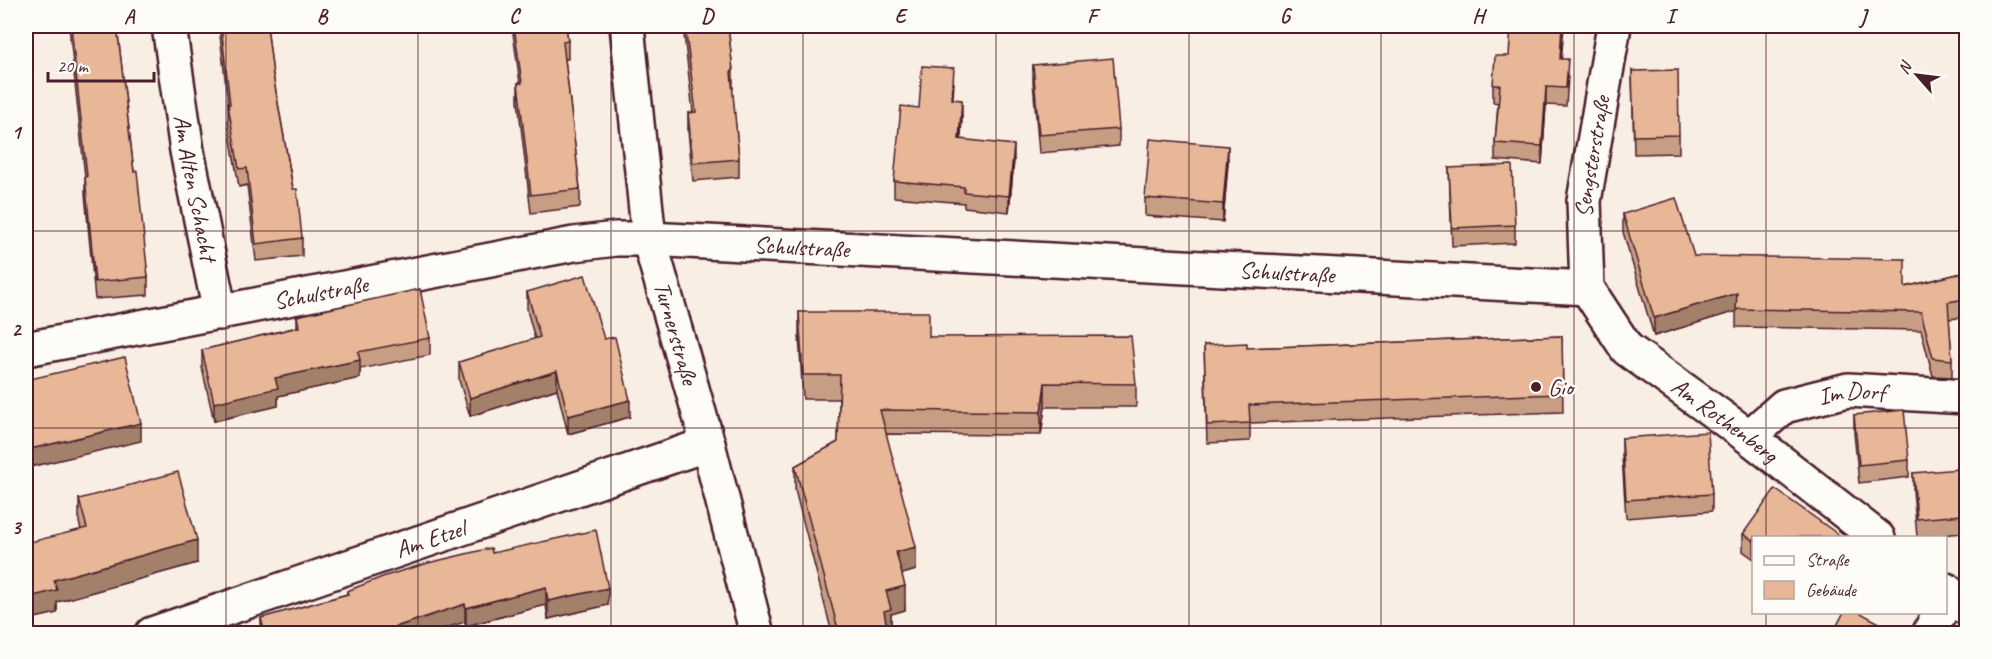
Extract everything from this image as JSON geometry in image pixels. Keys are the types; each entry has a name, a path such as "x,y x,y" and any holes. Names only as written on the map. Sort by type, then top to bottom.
{"street":[{"name":"Am Alten Schacht","path":"169,26 187,151 220,313"},
{"name":"Turnerstraße","path":"627,26 649,239 708,444 757,633"},
{"name":"Sengsterstraße","path":"1587,288 1584,201 1614,26"},
{"name":"Schulstraße","path":"26,349 574,244 616,239 1587,288"},
{"name":"Am Rothenberg","path":"1587,288 1627,349 1749,437 1877,536"},
{"name":"Im Dorf","path":"1749,437 1785,406 1848,390 1966,397"},
{"name":"Am Etzel","path":"152,633 708,444"},
{"path":"1929,633 1942,614"}],"building":[{"path":"71,26 117,26 134,172 137,171 148,277 95,282 85,177 87,176"},
{"path":"221,26 267,26 293,189 297,189 302,238 256,244 247,168 239,169 228,105 230,104"},
{"path":"514,26 566,26 568,41 563,42 580,189 531,195 518,83 522,83"},
{"path":"685,26 728,26 739,159 693,163 688,113 696,112"},
{"path":"1511,26 1562,26 1560,59 1568,59 1566,88 1546,87 1542,146 1495,143 1500,85 1493,85 1495,56 1509,56"},
{"path":"1113,58 1119,129 1039,135 1033,65"},
{"path":"922,66 954,68 952,99 962,100 959,139 1014,145 1009,196 964,192 964,187 894,181 901,106 919,108"},
{"path":"1678,70 1679,135 1634,136 1632,71"},
{"path":"1150,139 1228,146 1223,204 1145,198"},
{"path":"1512,165 1515,225 1452,228 1449,168"},
{"path":"1676,198 1694,256 1905,259 1905,287 1966,272 1966,299 1948,302 1952,360 1933,358 1921,312 1736,309 1737,293 1654,318 1623,214"},
{"path":"585,275 604,339 615,337 630,400 568,416 557,371 470,398 459,362 540,337 527,292"},
{"path":"420,289 430,338 358,352 360,360 275,378 278,388 214,403 202,350 299,327 297,316"},
{"path":"799,312 929,312 929,337 1131,336 1136,384 1045,383 1041,412 880,410 916,547 896,552 905,586 886,591 891,609 884,611 888,633 839,633 795,466 838,442 840,375 803,375"},
{"path":"1562,336 1563,394 1249,405 1250,423 1207,425 1204,345 1247,343 1247,348"},
{"path":"125,357 141,423 26,450 26,380"},
{"path":"1904,410 1909,460 1859,465 1854,415"},
{"path":"1708,432 1712,494 1626,500 1622,438"},
{"path":"1959,469 1963,515 1917,519 1913,473"},
{"path":"178,472 197,540 54,580 57,590 26,598 26,543 87,528 79,499"},
{"path":"1775,489 1839,535 1752,536 1752,540 1743,534"},
{"path":"596,530 608,588 548,601 546,587 466,608 465,604 377,633 236,633 263,626 261,618 348,594 347,591 385,576 428,563 491,548 492,553"},
{"path":"1843,614 1863,614 1896,632 1895,633 1833,633"}],"place":[{"name":"Gio","path":"1536,387"}]}
